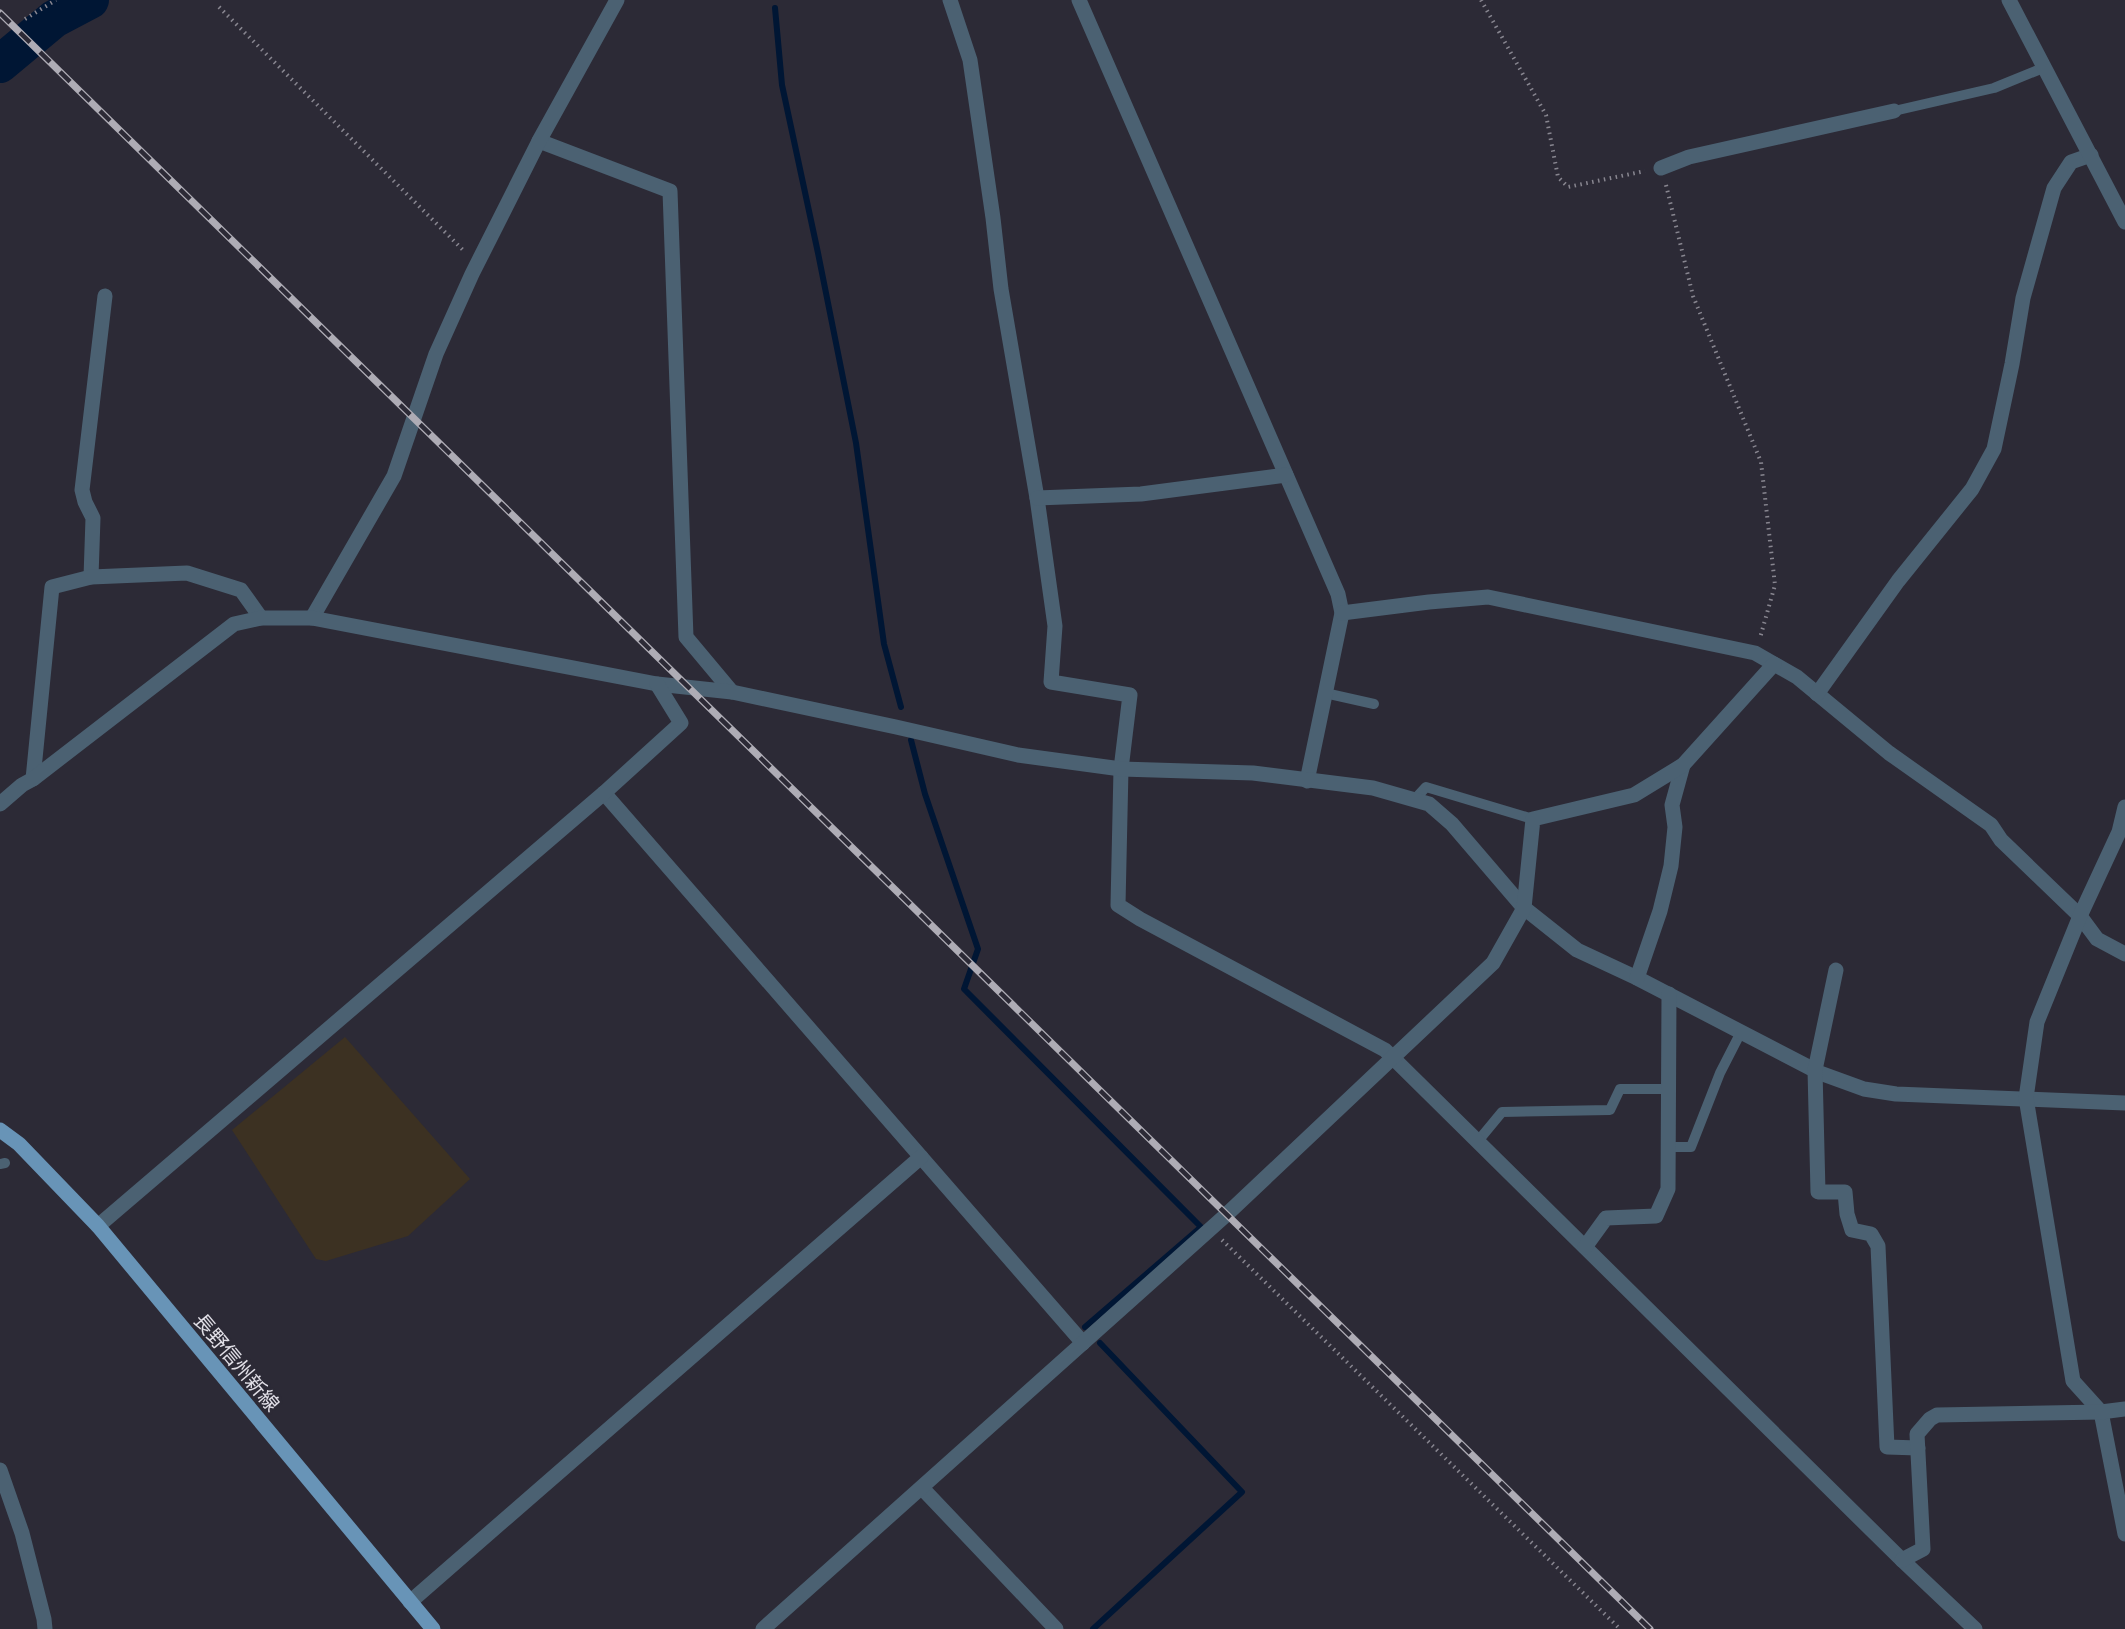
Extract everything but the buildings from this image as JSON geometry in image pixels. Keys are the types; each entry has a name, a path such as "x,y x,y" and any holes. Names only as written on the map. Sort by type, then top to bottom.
{"main road":[{"name":"長野信州新線","path":"0,1130 19,1144 98,1226 433,1629"}],"street":[{"path":"312,618 394,476 436,354 477,264 539,141 617,0"},
{"path":"950,0 970,60 1001,289 1038,498 1056,626 1051,682 1130,695 1121,769 1119,904 1140,919 1385,1050 1902,1560 1975,1629"},
{"path":"1079,0 1338,594 1342,613 1307,781"},
{"path":"2009,0 2125,222"},
{"path":"1661,168 1689,157 1894,111"},
{"path":"539,141 670,191 686,637 732,692"},
{"path":"1817,694 1898,581 1972,489 1994,449 2023,298 2054,188 2071,162 2091,154"},
{"path":"91,577 93,518 82,490 105,296"},
{"path":"1038,498 1141,494 1286,475"},
{"path":"33,779 52,587 91,577 188,573 241,590 261,618"},
{"path":"1342,613 1488,597 1755,653 1797,677 1889,753 1991,825 2001,840 2080,916 2097,939 2125,954"},
{"path":"0,804 234,624 261,618 312,618 657,684 732,692 1018,755 1121,769 1253,774 1373,788 1429,804 1452,824 1524,908 1578,950 1669,994 1815,1070 1864,1089 1896,1094 2125,1102"},
{"path":"763,1629 1210,1229 1493,963 1524,908 1533,819 1634,795 1683,765 1774,664"},
{"path":"98,1226 604,793 681,723 657,684"},
{"path":"1637,978 1660,911 1671,866 1675,827 1671,805 1683,765"},
{"path":"604,793 1083,1343"},
{"path":"2125,807 2119,832 2080,916 2037,1022 2026,1098 2073,1381 2101,1412 2125,1534"},
{"path":"1836,970 1815,1070 1818,1192 1845,1192 1847,1214 1852,1230 1871,1234 1878,1246 1887,1447 1918,1448"},
{"path":"1586,1247 1606,1218 1656,1216 1668,1189 1669,994"},
{"path":"410,1602 921,1157"},
{"path":"1902,1560 1923,1549 1917,1434 1930,1419 1937,1415 2101,1412 2125,1409"},
{"path":"0,1470 22,1533 45,1629"},
{"path":"922,1488 1056,1629"}],"lane":[{"path":"1894,111 1994,88 2043,68"},
{"path":"1325,693 1374,704"},
{"path":"1414,800 1426,787 1533,819"},
{"path":"1668,1147 1690,1147 1720,1072 1741,1032"},
{"path":"1478,1141 1502,1112 1610,1110 1620,1089 1668,1089"}],"path":[{"path":"25,19 56,0"},
{"path":"1481,0 1546,115 1558,177 1568,187 1661,168 1693,296 1761,462 1775,585 1755,653"},
{"path":"219,7 477,264"},
{"path":"1210,1229 1620,1629"}],"shaded area":[{"path":"345,1037 470,1179 408,1236 326,1261 316,1259 232,1130"}],"waterway":[{"path":"0,64 54,19 90,0"},
{"path":"775,8 782,85 856,443 884,644 901,707"},
{"path":"911,740 925,794 978,949 964,989 1201,1227 1085,1327"},
{"path":"1093,1629 1242,1492 1100,1343"}],"railway":[{"path":"0,13 1650,1629"}]}
